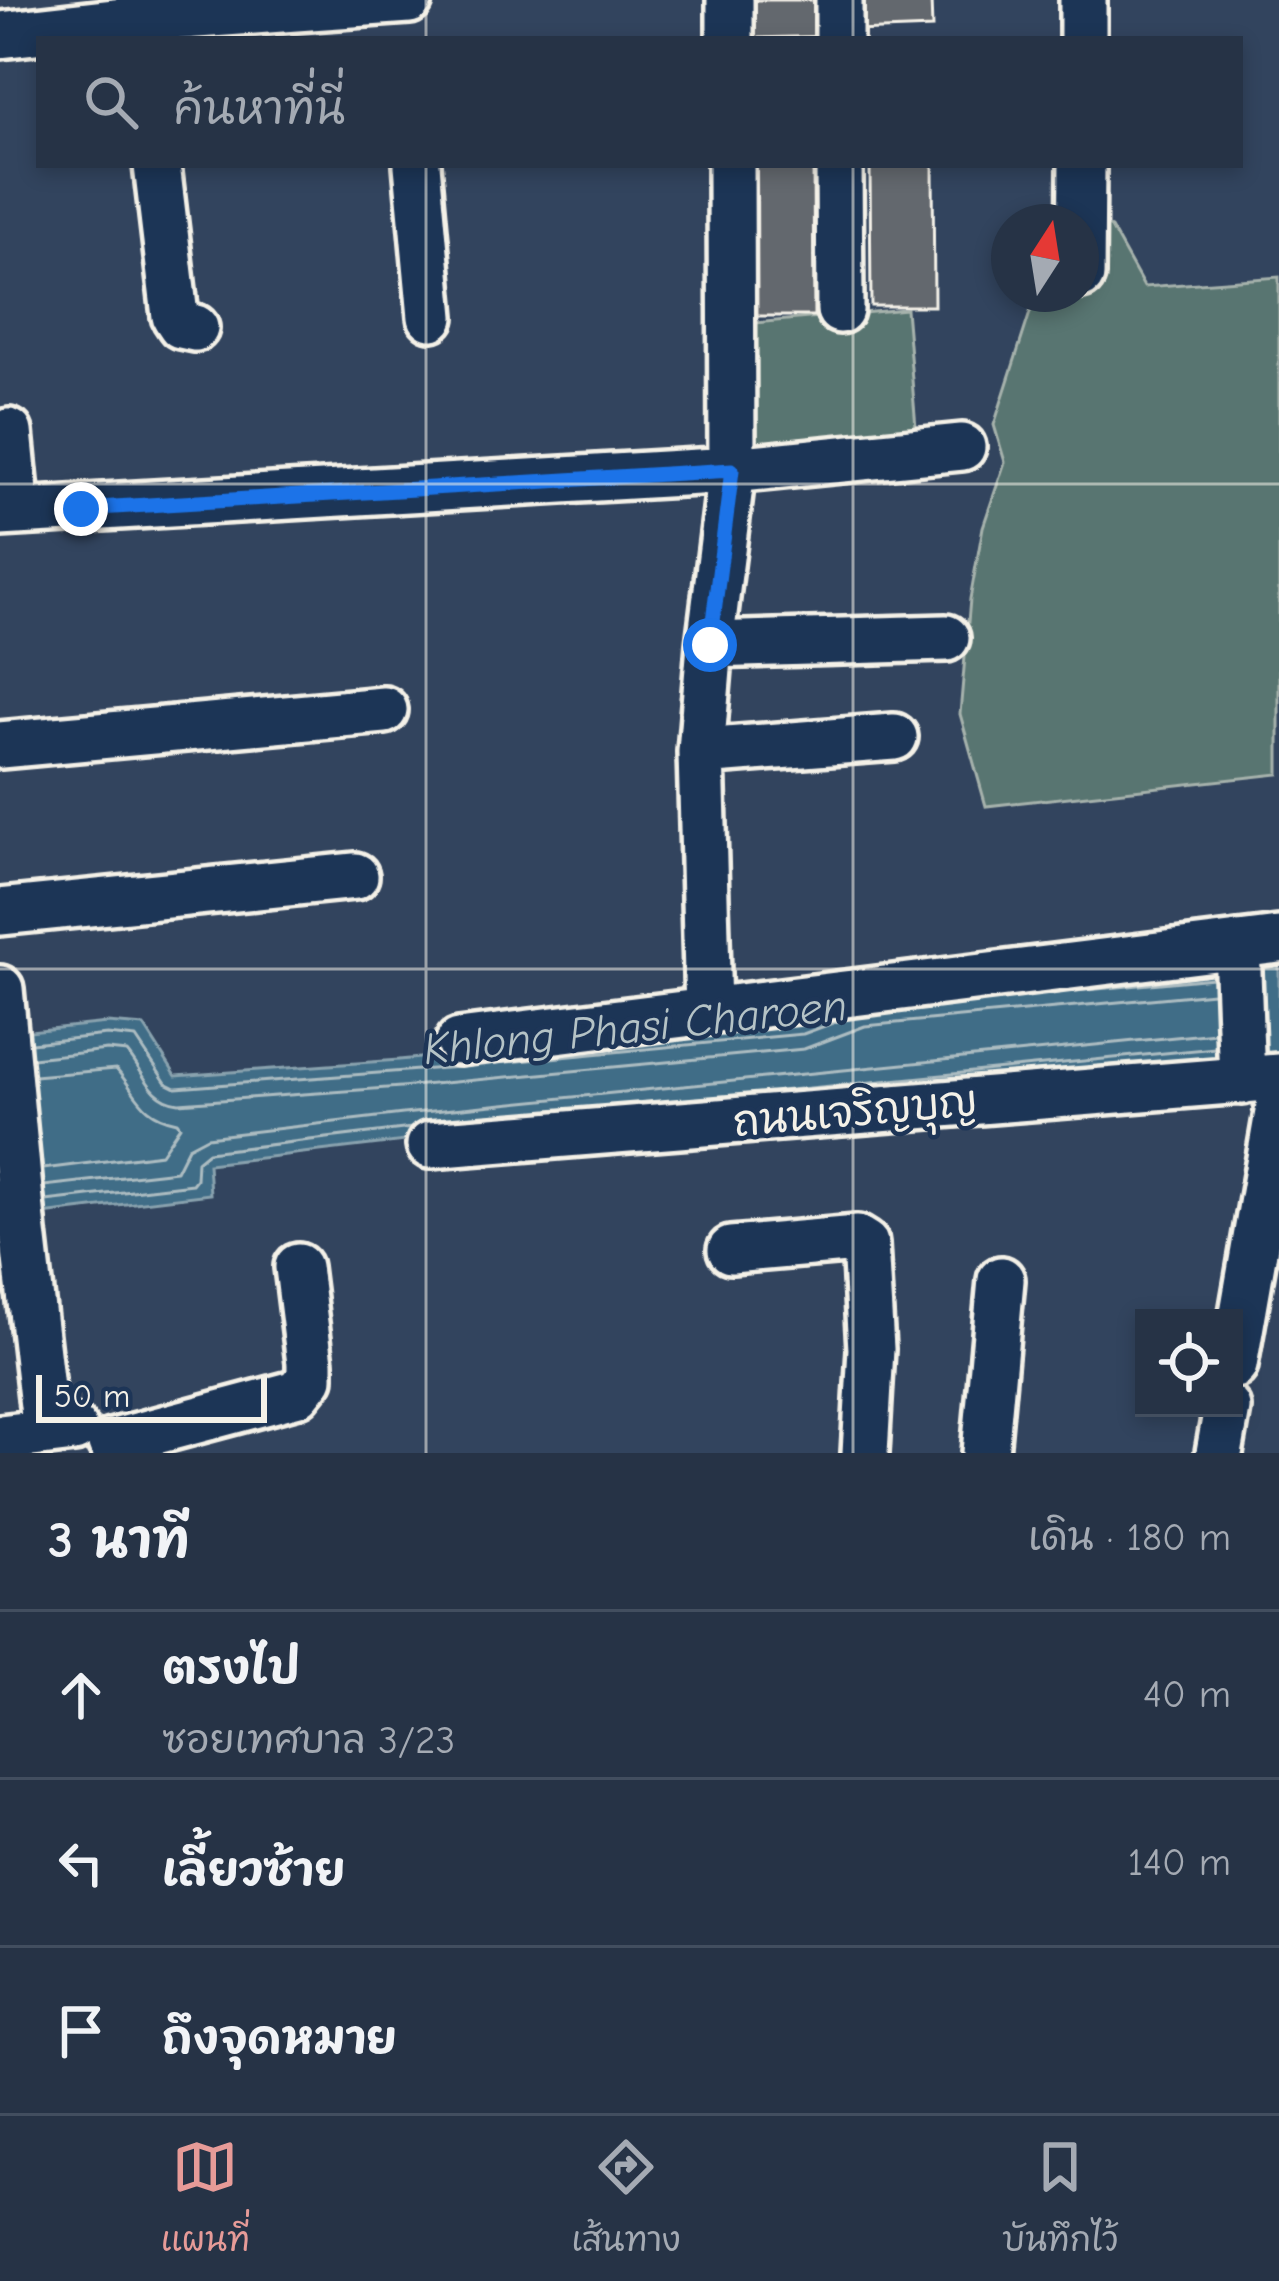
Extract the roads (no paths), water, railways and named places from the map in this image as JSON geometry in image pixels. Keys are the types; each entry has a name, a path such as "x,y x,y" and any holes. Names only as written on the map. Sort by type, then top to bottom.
{"street":[{"path":"0,35 141,29 405,0 406,36"},
{"path":"730,0 730,36"},
{"path":"839,0 839,36"},
{"path":"1083,0 1083,36"},
{"path":"157,168 175,316 181,325 195,328"},
{"path":"417,168 431,317"},
{"path":"708,1011 701,752 732,470 731,168"},
{"path":"839,168 840,310"},
{"path":"1082,168 1082,204"},
{"path":"9,432 8,512 732,470 962,447"},
{"path":"710,645 946,638"},
{"path":"0,746 384,710"},
{"path":"701,752 894,737"},
{"path":"0,912 355,876"},
{"path":"459,1042 1251,947 1254,1074"},
{"path":"2,1007 23,1232 87,1440"},
{"name":"ถนนเจริญบุญ","path":"430,1145 1254,1074"},
{"path":"1243,1314 1279,1107"},
{"path":"731,1250 857,1239 866,1244 871,1349 865,1453"},
{"path":"0,1438 87,1440 298,1393 310,1378 298,1267"},
{"path":"985,1453 1000,1280"},
{"path":"56,1307 87,1440"},
{"path":"1219,1453 1225,1417"}],"water":[{"path":"1279,960 1279,1054 208,1164 210,1194 0,1219 0,1034 107,1023 144,1026 176,1076 802,1022 857,1000"}],"water label":[{"name":"Khlong Phasi Charoen","path":"635,1027"}]}
